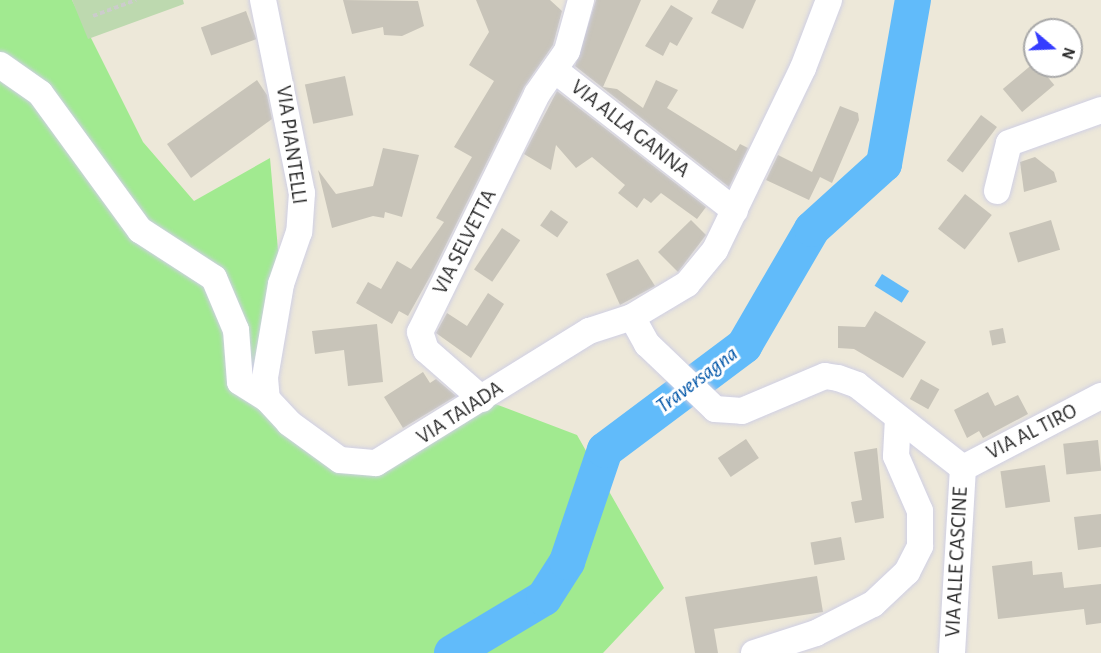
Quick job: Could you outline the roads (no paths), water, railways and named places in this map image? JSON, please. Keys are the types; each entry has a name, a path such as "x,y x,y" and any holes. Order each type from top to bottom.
{"street":[{"name":"VIA PIANTELLI","path":"263,0 302,194 299,232 281,284 268,353 267,399"},
{"name":"VIA TAIADA","path":"267,399 289,423 340,460 367,465 394,455 589,331 632,317 697,275 735,211 829,0"},
{"name":"VIA ALLA GANNA","path":"575,2 579,23 556,71 735,211"},
{"path":"0,65 40,93 140,230 214,278 236,330 240,382 267,399"},
{"name":"VIA SELVETTA","path":"482,399 426,350 420,332 537,94 556,71"},
{"path":"997,191 1009,142 1101,110"},
{"name":"VIA ALLE CASCINE","path":"632,317 662,360 715,409 742,411 825,376 857,385 963,468 952,653"},
{"name":"VIA AL TIRO","path":"963,468 1101,396"},
{"path":"754,653 816,633 873,604 907,572 920,546 920,511 896,456 898,418"}],"water":[{"path":"882,274 909,291 902,303 875,286"}],"waterway":[{"name":"Traversagna","path":"452,653 544,598 567,562 605,450 744,346 812,229 884,164 913,0"}]}
